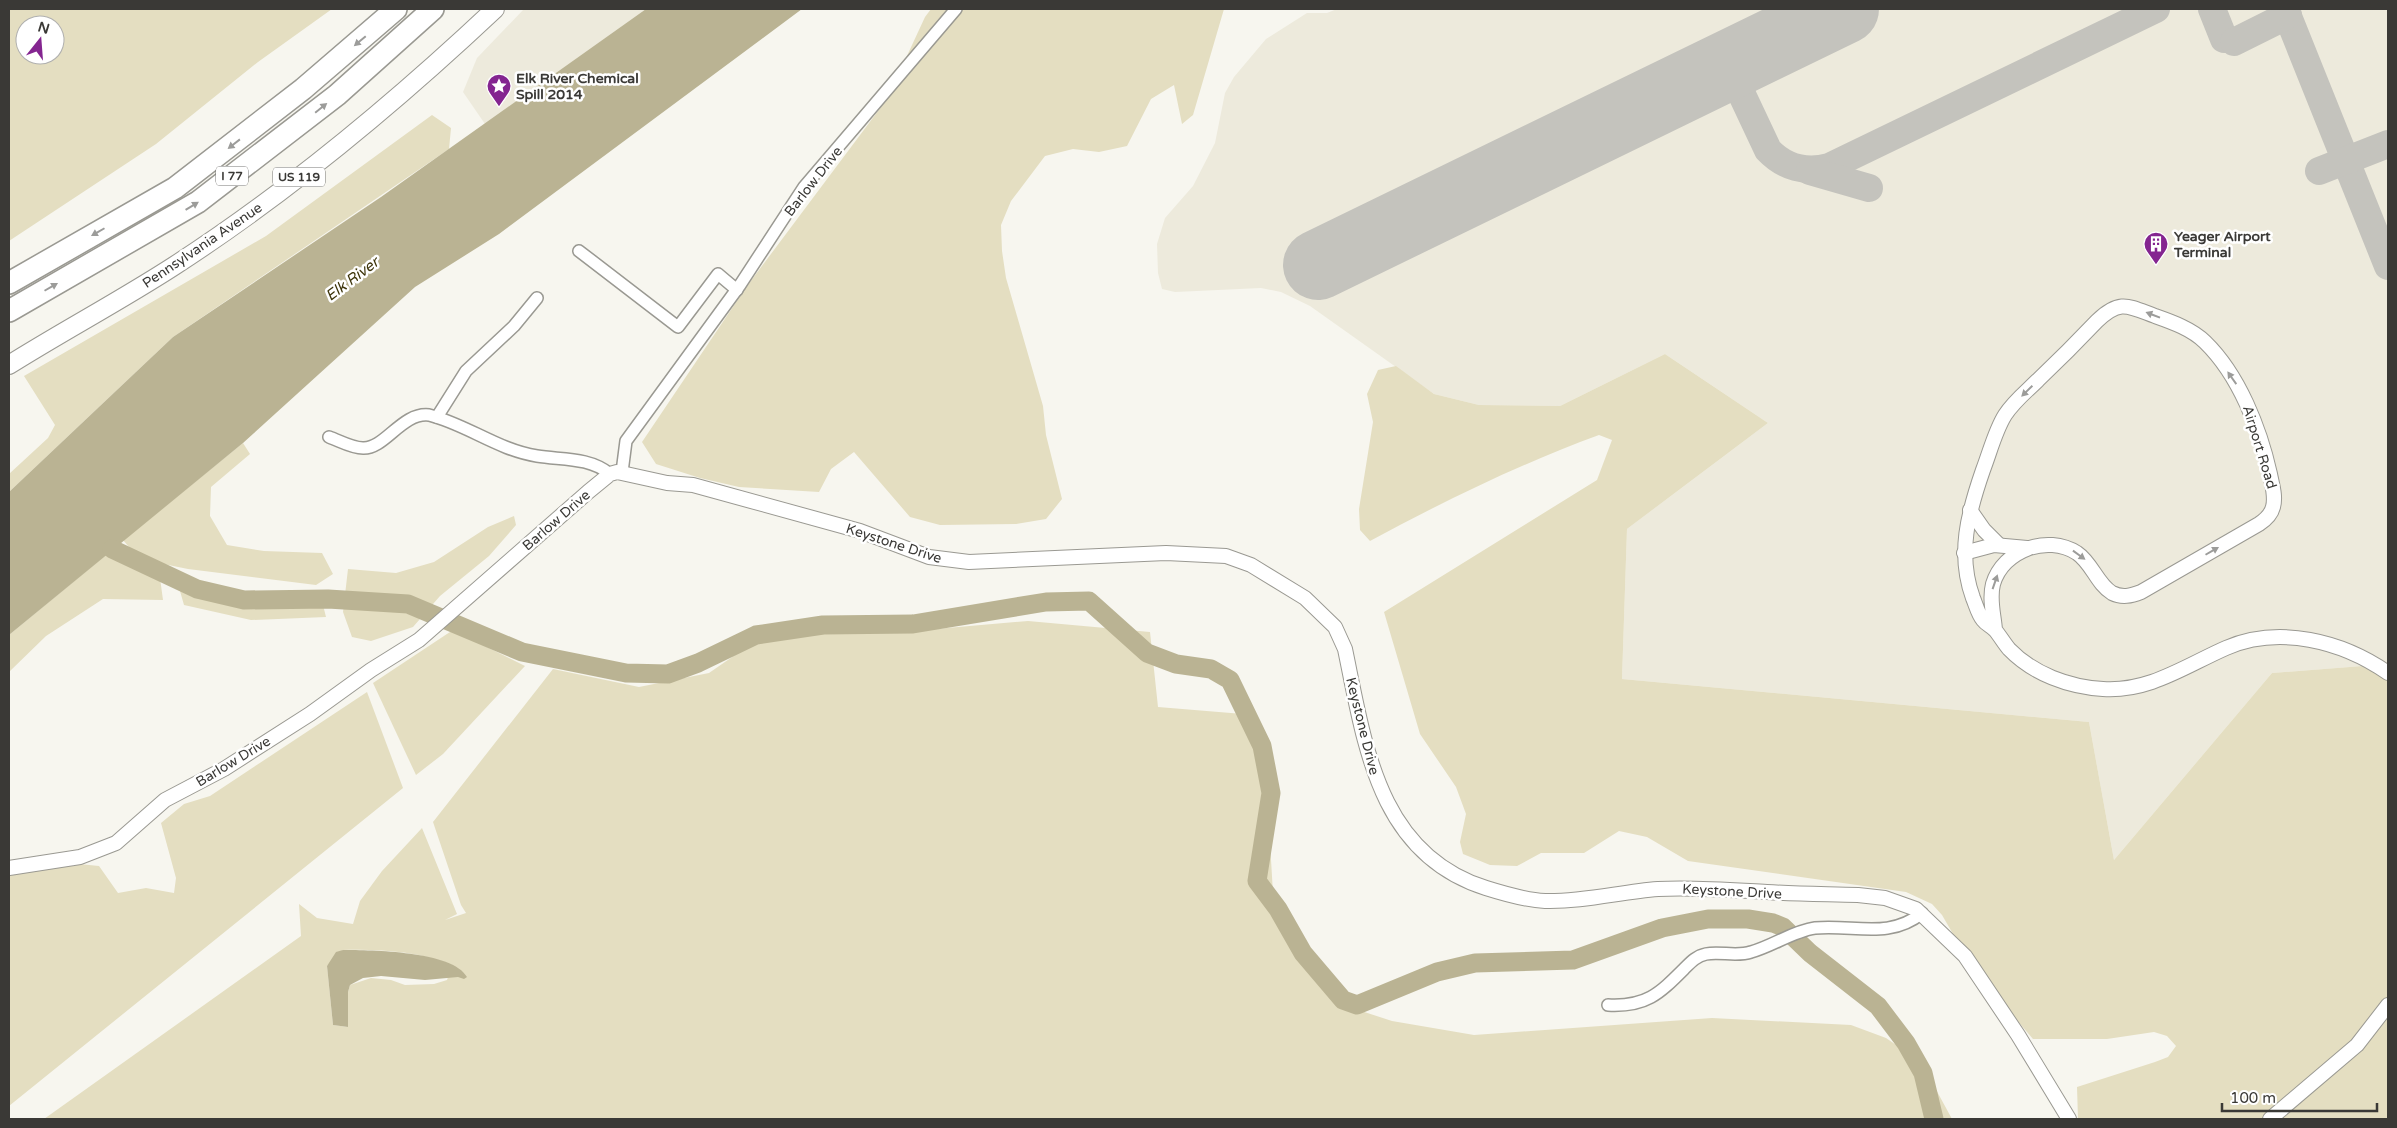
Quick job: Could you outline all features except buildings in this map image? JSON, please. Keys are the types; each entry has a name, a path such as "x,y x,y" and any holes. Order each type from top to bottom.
{"highway":[{"name":"I 77","path":"9,283 175,188 303,89 396,9"},
{"name":"I 77","path":"9,311 198,202 337,95 432,9"}],"main road":[{"name":"Pennsylvania Avenue","path":"9,365 174,266 285,189 363,128 495,9"}],"street":[{"name":"Barlow Drive","path":"9,868 80,857 116,843 165,800 224,769 310,714 428,633 464,600 616,473 626,441 737,290 804,187 956,9"},
{"path":"579,251 678,327 718,274 737,290"},
{"path":"329,437 365,448 371,447 415,416 420,414 437,417 466,370 514,326 537,298"},
{"name":"Airport Road","path":"1964,553 1984,546 1999,545 2027,548 2046,545 2071,550 2088,563 2109,591 2126,596 2141,592 2259,524 2268,516 2274,506 2274,492 2251,411 2238,387 2203,340 2180,326 2136,308 2118,306 2108,310 2009,410 1994,437 1970,510 1964,553 1967,580 1983,620 2010,650 2034,668 2062,681 2090,688 2117,689 2143,685 2176,672 2228,647 2263,638 2294,638 2326,643 2354,653 2388,673"},
{"name":"Keystone Drive","path":"437,417 508,448 536,456 594,463 616,473 656,481 693,485 724,492 860,530 941,560 969,562 1186,553 1226,556 1251,565 1305,598 1335,627 1345,649 1367,752 1386,801 1421,851 1443,869 1467,882 1524,899 1545,901 1573,900 1648,890 1694,888 1869,896 1903,904 1922,913 1965,956 2018,1035 2069,1119"},
{"path":"1970,510 1984,530 1999,545"},
{"path":"1994,630 1991,599 1994,582 2009,559 2027,548"},
{"path":"1608,1005 1635,1004 1650,999 1662,992 1699,956 1706,954 1729,956 1750,953 1782,941 1801,931 1822,928 1884,929 1904,925 1922,913"},
{"path":"2270,1119 2357,1045 2388,1005"}],"shaded area":[{"path":"9,9 332,9 258,62 156,144 9,241"},
{"path":"524,9 646,9 485,124 463,92 477,58"},
{"path":"931,9 1224,9 1193,115 1182,124 1174,85 1151,99 1127,146 1099,152 1073,149 1045,156 1011,201 1001,225 1006,278 1043,406 1046,435 1062,499 1046,519 1016,524 940,525 910,517 854,452 831,469 819,492 739,487 700,478 656,464 642,442 747,286 887,99 925,17"},
{"path":"1337,9 2388,9 2388,664 2272,673 2114,860 2089,722 1622,679 1627,529 1768,423 1665,354 1560,406 1479,405 1434,394 1310,306 1281,292 1261,288 1175,292 1162,289 1158,273 1157,244 1165,218 1193,186 1215,143 1225,93 1234,77 1266,39 1307,13 1327,13"},
{"path":"432,115 451,128 449,149 173,337 9,492 9,474 48,438 55,425 24,376 266,236"},
{"path":"1665,354 1768,423 1627,529 1622,679 2089,722 2114,860 2272,673 2388,664 2388,1119 2078,1119 2077,1087 2168,1057 2176,1046 2167,1036 2154,1032 2107,1039 2033,1039 1974,970 1942,915 1932,904 1906,892 1688,861 1647,837 1619,831 1584,853 1541,853 1517,866 1490,865 1463,854 1460,842 1466,814 1456,787 1420,734 1384,612 1597,480 1612,440 1599,435 1540,458 1454,498 1370,541 1360,530 1359,509 1373,422 1367,394 1378,370 1396,366 1434,394 1479,405 1560,406"},
{"path":"243,443 250,454 211,487 210,516 227,545 264,551 322,553 333,574 316,585 188,569 139,559 123,540"},
{"path":"514,516 516,525 489,556 440,596 413,627 371,641 352,637 343,612 348,569 396,573 434,562 488,527"},
{"path":"108,553 160,578 163,600 103,599 46,636 9,672 9,635"},
{"path":"178,584 229,603 270,606 322,601 326,617 251,620 184,605"},
{"path":"1028,621 1150,632 1158,707 1243,714 1272,773 1269,826 1274,910 1301,953 1349,1007 1392,1021 1474,1035 1712,1018 1851,1025 1886,1038 1921,1062 1952,1119 44,1119 301,936 299,904 317,918 353,924 360,901 382,871 422,828 457,914 445,920 466,913 461,905 433,822 553,669 639,687 709,673 751,644 806,631 924,630","holes":["343,950 412,954 452,965 447,980 434,984 405,985 391,980 371,978 350,985 348,992 348,1027 333,1025 327,966"]},
{"path":"453,630 525,666 443,754 416,775 373,683"},
{"path":"367,692 403,788 9,1106 9,871 79,864 99,866 118,893 146,888 174,893 176,878 161,823 184,804 210,796"}],"water":[{"name":"Elk River","path":"646,9 802,9 499,234 415,287 243,443 9,635 9,492 173,337 381,197"},
{"path":"343,950 391,952 429,957 459,968 467,977 464,979 458,977 425,980 381,976 363,978 350,985 348,992 348,1027 333,1025 327,966 336,952"}],"waterway":[{"path":"112,549 197,589 244,600 328,599 408,604 522,652 626,673 668,674 698,663 756,635 823,625 913,624 1046,602 1089,601 1147,653 1176,664 1211,669 1230,680 1262,746 1271,793 1257,881 1278,909 1303,953 1343,1000 1357,1005 1437,972 1475,963 1573,960 1662,928 1708,919 1748,919 1773,923 1783,927 1810,953 1878,1006 1906,1043 1923,1073 1934,1119"}],"taxiway":[{"path":"1728,65 1768,150 1781,161 1796,167 1820,169 1829,167 2156,9"},
{"path":"2212,9 2224,39"},
{"path":"2285,9 2388,266"},
{"path":"2234,42 2288,15"},
{"path":"2319,171 2388,144"},
{"path":"1810,171 1869,188"}],"runway":[{"path":"1318,265 1844,9"}],"place":[{"name":"Elk River Chemical Spill 2014","path":"499,107"},
{"name":"Yeager Airport Terminal","path":"2156,265"}]}
